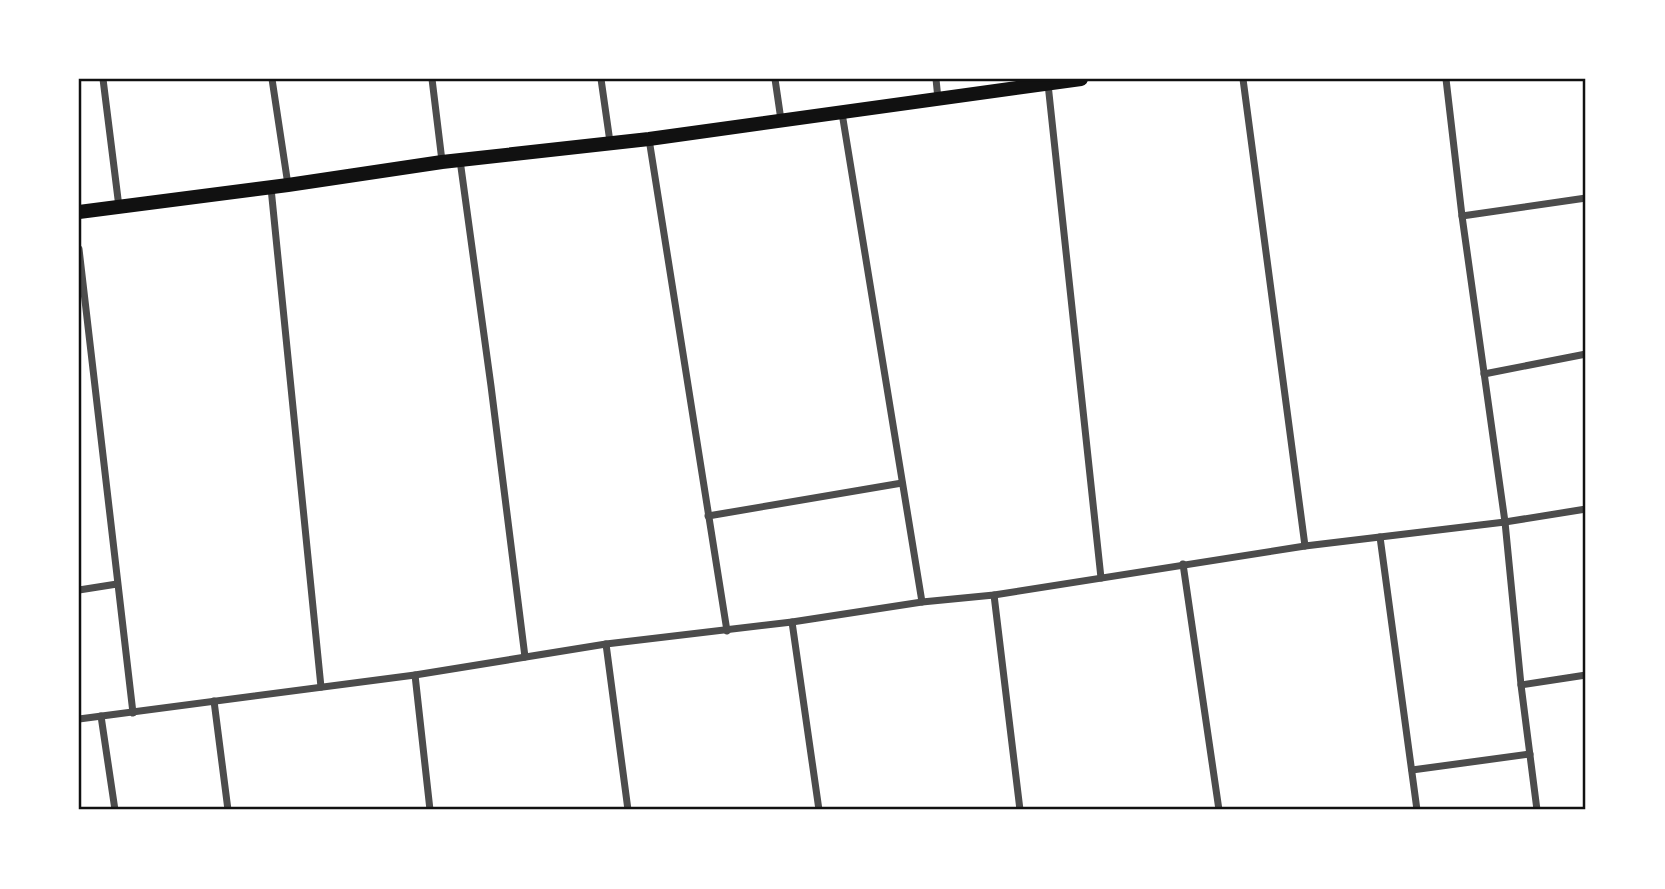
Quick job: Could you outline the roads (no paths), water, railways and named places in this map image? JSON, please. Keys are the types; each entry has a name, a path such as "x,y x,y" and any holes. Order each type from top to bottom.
{"main road":[{"path":"79,212 442,162 649,139 1081,79"}],"street":[{"path":"103,79 120,208"},
{"path":"272,79 288,185"},
{"path":"432,79 442,162"},
{"path":"601,79 610,142"},
{"path":"775,79 781,120"},
{"path":"936,79 938,99"},
{"path":"1243,79 1306,546"},
{"path":"1446,79 1483,374 1505,522 1537,810"},
{"path":"1048,83 1101,578"},
{"path":"842,112 922,602"},
{"path":"649,139 727,631"},
{"path":"460,160 525,657"},
{"path":"271,187 321,687"},
{"path":"1462,216 1586,198"},
{"path":"79,249 133,713"},
{"path":"1483,374 1586,354"},
{"path":"708,516 902,483"},
{"path":"79,719 415,675 606,644 727,631 922,602 994,595 1306,546 1505,522 1586,509"},
{"path":"1380,537 1417,810"},
{"path":"1183,564 1219,810"},
{"path":"79,590 117,584"},
{"path":"994,595 1020,810"},
{"path":"792,622 819,810"},
{"path":"606,644 628,810"},
{"path":"415,675 430,810"},
{"path":"1521,685 1586,675"},
{"path":"214,701 228,810"},
{"path":"101,716 115,810"},
{"path":"1412,770 1530,754"}]}
